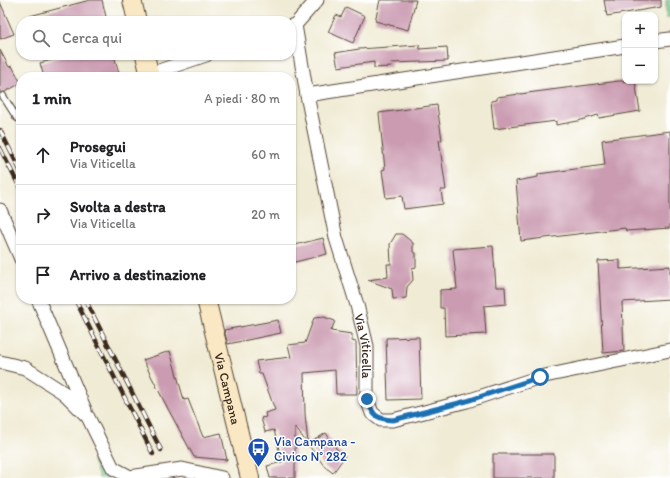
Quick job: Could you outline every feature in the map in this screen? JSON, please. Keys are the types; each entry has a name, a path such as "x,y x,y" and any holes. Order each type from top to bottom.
{"main road":[{"path":"132,0 136,16"},
{"path":"146,60 149,72"},
{"name":"Via Campana","path":"207,304 250,478"}],"street":[{"path":"296,23 317,0"},
{"path":"658,41 670,39"},
{"name":"Via Viticella","path":"296,41 336,238 357,305 367,346 367,399 372,413 381,420 393,420 467,401 540,377 670,350"},
{"path":"307,95 622,46"},
{"path":"158,72 192,60"},
{"path":"0,210 16,247"},
{"path":"40,304 88,417 113,468 130,477 182,469 222,478"},
{"path":"0,362 25,368 64,392 88,417"}],"lane":[{"path":"4,96 16,116"}],"green space":[{"path":"666,0 670,0 670,17 666,17"},
{"path":"93,460 104,475 109,478 99,478"}],"building":[{"path":"90,0 102,0 106,16 30,16"},
{"path":"380,0 416,0 408,30 375,21"},
{"path":"604,0 661,0 661,7 622,12 622,14 607,16"},
{"path":"0,2 14,34 0,39"},
{"path":"346,7 365,16 353,43 328,32 336,15 341,17"},
{"path":"419,45 420,49 447,47 448,61 391,63 392,67 374,68 374,62 338,67 335,53 359,49"},
{"path":"0,50 9,67 12,66 16,74 16,86 0,93"},
{"path":"51,60 115,60 119,72 43,72 40,63"},
{"path":"622,81 622,84 636,84 640,111 599,118 598,115 578,121 556,125 556,121 494,129 491,101 497,100 497,97"},
{"path":"437,105 442,140 439,140 446,190 441,190 443,204 404,209 402,196 386,198 382,170 385,169 379,113"},
{"path":"670,131 670,228 626,231 625,228 521,241 516,181 538,177 538,174 605,165 602,140"},
{"path":"396,234 402,234 413,243 413,252 416,253 416,267 412,268 413,280 407,287 406,298 393,299 392,289 368,280 388,277 387,264 391,264 390,244"},
{"path":"323,238 327,254 296,262 296,245"},
{"path":"493,246 496,287 505,287 506,304 484,306 486,334 445,336 444,308 440,308 440,290 457,289 453,249"},
{"path":"620,260 620,269 670,266 670,299 622,302 624,351 603,353 598,261"},
{"path":"324,317 335,321 331,331 352,334 352,341 356,342 357,394 336,394 335,370 304,373 305,414 308,444 326,433 338,451 345,456 333,473 325,467 295,427 295,478 270,478 267,466 282,462 274,430 265,432 261,418 266,417 265,413 275,410 262,374 259,374 256,361 291,357 288,345 305,343 314,318"},
{"path":"278,320 281,333 228,344 224,330"},
{"path":"419,337 421,399 388,400 386,338"},
{"path":"170,351 184,400 188,399 203,437 221,433 227,460 194,457 167,407 143,360"},
{"path":"493,454 554,454 554,478 493,478"}],"railway":[{"path":"0,130 16,162"},
{"path":"0,148 16,180"},
{"path":"78,304 153,454"},
{"path":"88,304 161,450"}],"place":[{"name":"Via Campana - Civico N° 282","path":"259,468"}],"route":[{"path":"367,399 372,413 381,420 393,420 467,401 540,377"}]}
